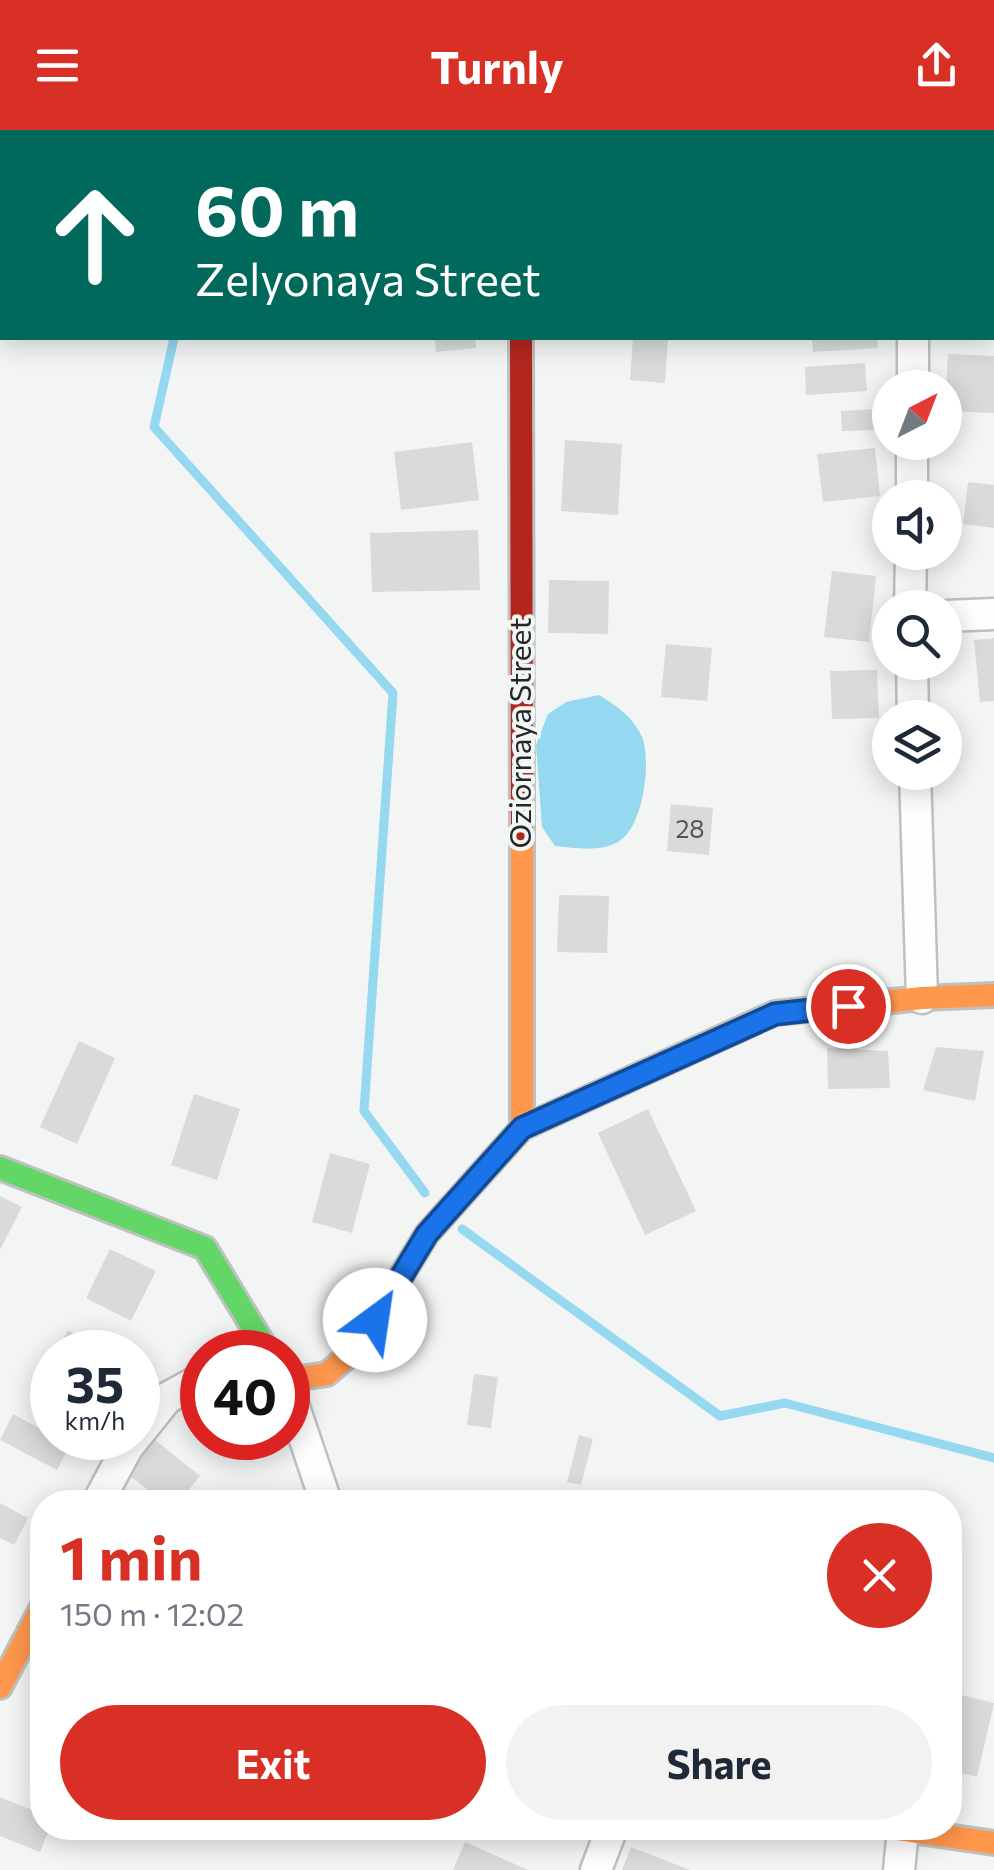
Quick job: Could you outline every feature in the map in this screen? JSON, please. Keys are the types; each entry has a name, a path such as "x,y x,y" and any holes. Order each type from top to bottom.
{"street":[{"name":"Oziornaya Street","path":"521,340 522,1128"},
{"path":"913,340 913,370"},
{"path":"962,615 994,614"},
{"path":"916,790 922,998"},
{"path":"310,1377 327,1374 357,1348 427,1234 522,1128 775,1014 922,998 994,995"},
{"path":"0,1168 205,1248 255,1330"},
{"path":"160,1406 180,1391"},
{"path":"310,1454 322,1490"},
{"path":"104,1490 120,1460"},
{"path":"0,1687 30,1629"},
{"path":"962,1838 994,1843"},
{"path":"596,1870 607,1840"},
{"path":"898,1840 899,1870"}],"water":[{"path":"599,695 624,713 642,737 646,762 639,811 625,836 609,846 555,846 542,827 536,745 548,714 566,702"}],"building":[{"path":"435,340 475,340 476,348 436,352"},
{"path":"633,340 668,340 665,383 630,380"},
{"path":"812,340 877,340 878,348 813,352"},
{"path":"948,354 994,356 994,413 962,412 962,370 947,370"},
{"path":"865,363 867,391 806,395 805,367"},
{"path":"872,409 872,430 842,431 841,411"},
{"path":"565,440 622,444 618,515 561,511"},
{"path":"472,442 479,500 401,510 394,452"},
{"path":"872,448 878,480 872,480 872,497 823,502 817,454"},
{"path":"968,482 994,485 994,528 963,524"},
{"path":"478,530 480,590 372,592 370,533"},
{"path":"832,571 876,576 869,642 824,637"},
{"path":"549,580 609,581 608,634 548,633"},
{"path":"994,638 994,701 980,702 974,640"},
{"path":"666,644 712,648 707,701 661,697"},
{"path":"872,670 872,680 877,680 878,700 872,700 872,718 832,719 830,671"},
{"path":"671,804 713,808 709,855 667,851"},
{"path":"559,895 609,896 607,953 557,952"},
{"path":"79,1041 115,1058 77,1144 40,1127"},
{"path":"936,1047 984,1051 975,1101 923,1090"},
{"path":"827,1048 888,1051 890,1088 828,1089"},
{"path":"194,1094 240,1109 217,1180 171,1165"},
{"path":"648,1109 696,1211 645,1235 598,1133"},
{"path":"330,1153 370,1164 352,1233 312,1222"},
{"path":"0,1196 22,1207 0,1250"},
{"path":"110,1249 156,1271 131,1321 86,1298"},
{"path":"474,1374 498,1377 491,1428 467,1425"},
{"path":"13,1414 30,1423 30,1456 0,1440"},
{"path":"579,1435 593,1439 581,1485 567,1482"},
{"path":"160,1444 200,1476 189,1490 148,1490 126,1473 137,1460 160,1460"},
{"path":"38,1460 62,1460 57,1470"},
{"path":"0,1503 28,1518 14,1545 0,1538"},
{"path":"962,1695 994,1703 977,1777 962,1773"},
{"path":"0,1797 30,1809 30,1840 45,1840 40,1852 0,1836"},
{"path":"465,1842 528,1870 453,1870"},
{"path":"631,1847 690,1870 622,1870"}],"waterway":[{"path":"174,340 154,427 393,693 364,1111 425,1193"},
{"path":"462,1229 720,1416 785,1403 994,1458"}],"traffic: fast":[{"path":"0,1168 205,1248 255,1330"}],"traffic: slow":[{"path":"522,832 522,1128"},
{"path":"310,1377 327,1374 357,1348 427,1234 522,1128 775,1013 994,995"},
{"path":"0,1687 30,1630"},
{"path":"962,1838 994,1843"}],"traffic: jam":[{"path":"521,340 522,832"}],"route":[{"path":"375,1320 427,1234 522,1128 775,1014 848,1006"}]}
